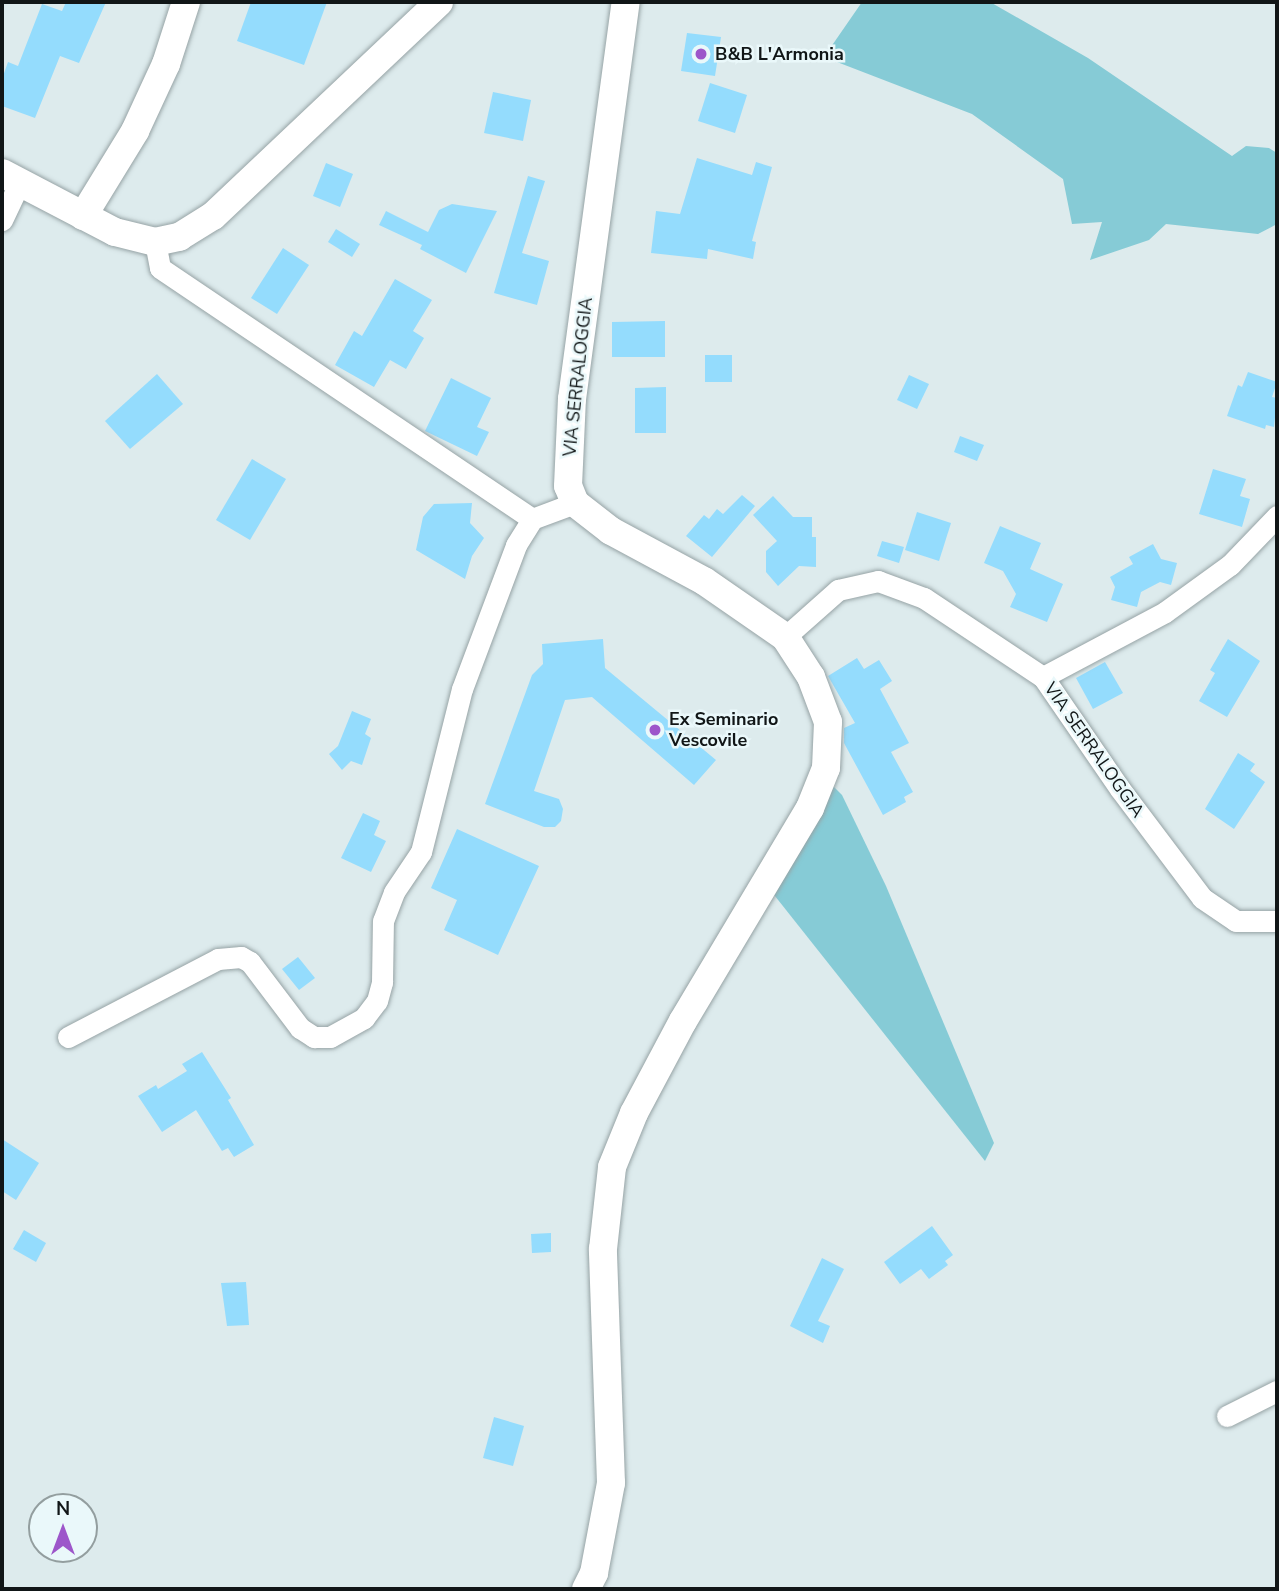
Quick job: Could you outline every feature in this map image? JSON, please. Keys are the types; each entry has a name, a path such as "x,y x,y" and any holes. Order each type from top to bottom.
{"main road":[{"path":"83,216 135,131 166,64 186,2"},
{"path":"11,178 115,232 155,242 179,237 213,216 439,2"},
{"name":"VIA SERRALOGGIA","path":"575,503 568,485 572,399 626,2"},
{"path":"575,503 611,531 704,581 785,637 811,677 828,722 826,768 810,808 683,1021 634,1113 612,1167 603,1248 611,1483 594,1573 586,1589"}],"street":[{"path":"2,220 11,178"},
{"path":"155,242 160,268 532,519"},
{"path":"68,1037 218,959 241,957 250,962 300,1028 314,1037 330,1037 364,1017 377,1001 382,982 383,920 394,892 421,852 462,689 516,545 532,519 575,503"},
{"path":"1043,677 1165,612 1230,565 1277,516"},
{"name":"VIA SERRALOGGIA","path":"785,637 838,590 878,581 924,598 1043,677 1120,789 1202,898 1220,914 1236,921 1277,920"},
{"path":"1227,1416 1277,1391"}],"shaded area":[{"path":"862,2 990,2 1088,58 1232,156 1246,146 1269,148 1277,153 1277,224 1258,234 1166,224 1149,240 1090,260 1102,222 1072,224 1063,179 972,114 824,57"},
{"path":"828,781 842,795 886,886 994,1143 985,1161 771,891"}],"building":[{"path":"66,2 106,2 79,63 60,56 35,118 2,106 2,79 8,62 18,66 42,4 62,11"},
{"path":"251,2 327,2 304,65 237,41"},
{"name":"B&B L'Armonia","path":"687,33 721,37 715,76 681,71"},
{"path":"710,83 747,95 735,133 698,121"},
{"path":"493,92 531,100 523,141 484,133"},
{"path":"697,158 752,175 756,162 772,167 752,241 756,242 753,259 708,249 707,259 651,253 656,211 680,214"},
{"path":"326,163 353,174 340,207 313,196"},
{"path":"528,176 545,181 522,253 549,261 537,305 494,293"},
{"path":"452,204 497,211 466,273 420,249 422,245 379,225 386,211 428,232 439,210"},
{"path":"336,229 360,244 352,257 328,242"},
{"path":"283,248 309,265 277,314 251,298"},
{"path":"395,279 432,300 413,331 424,338 406,369 390,360 374,387 335,365 354,331 362,336"},
{"path":"665,321 665,357 612,357 612,322"},
{"path":"705,355 732,355 732,382 705,382"},
{"path":"1248,372 1277,382 1272,397 1277,398 1274,427 1266,425 1265,429 1227,416 1238,385 1242,387"},
{"path":"157,374 183,404 130,449 105,421"},
{"path":"909,375 929,384 917,409 897,400"},
{"path":"451,378 491,398 477,427 489,432 477,456 425,431"},
{"path":"666,387 666,433 635,433 635,388"},
{"path":"960,436 984,445 977,461 954,452"},
{"path":"252,459 286,479 250,540 216,520"},
{"path":"1213,469 1246,479 1240,496 1250,499 1242,527 1199,514"},
{"path":"742,495 755,506 712,557 686,536 704,515 709,519 717,509 723,514"},
{"path":"773,496 793,517 812,517 812,537 816,537 816,567 799,566 778,586 766,572 766,551 777,541 753,515"},
{"path":"472,503 470,523 484,538 472,556 465,579 416,550 423,517 434,504"},
{"path":"917,512 951,523 939,561 905,550"},
{"path":"1000,526 1041,543 1030,569 1063,584 1047,622 1010,607 1016,594 1003,571 984,563"},
{"path":"882,541 904,547 899,563 877,556"},
{"path":"1153,544 1161,559 1177,563 1171,585 1160,582 1141,592 1137,607 1111,600 1115,587 1110,577 1133,564 1129,557"},
{"name":"Ex Seminario Vescovile","path":"603,639 605,668 716,760 694,785 592,697 565,700 534,791 559,799 563,809 561,821 555,827 544,827 485,804 532,675 543,664 542,644"},
{"path":"1228,639 1260,661 1227,717 1199,701 1215,673 1210,670"},
{"path":"857,658 864,669 879,660 892,681 880,689 909,743 891,752 913,792 904,797 906,802 883,815 844,743 844,728 855,723 828,676"},
{"path":"1105,662 1123,693 1093,709 1076,678"},
{"path":"352,711 371,719 365,734 371,738 362,765 351,761 342,770 329,754 338,746"},
{"path":"1238,753 1255,764 1250,771 1265,782 1234,829 1205,809"},
{"path":"363,813 380,821 374,835 386,841 371,872 341,858"},
{"path":"457,829 539,866 498,955 444,930 457,900 431,888"},
{"path":"298,957 315,978 299,990 282,969"},
{"path":"202,1052 231,1098 228,1100 254,1145 234,1157 228,1148 222,1151 196,1110 162,1132 138,1096 156,1085 158,1089 187,1071 182,1064"},
{"path":"2,1139 39,1163 16,1200 2,1191"},
{"path":"932,1226 953,1255 945,1261 948,1265 929,1279 921,1269 900,1284 884,1262"},
{"path":"24,1230 46,1243 36,1262 13,1249"},
{"path":"551,1233 551,1252 532,1253 531,1234"},
{"path":"822,1258 844,1269 818,1321 830,1326 823,1343 790,1326"},
{"path":"246,1282 249,1325 227,1326 221,1283"},
{"path":"494,1417 524,1426 513,1466 483,1458"}],"place":[{"name":"B&B L'Armonia","path":"701,54"},
{"name":"Ex Seminario Vescovile","path":"655,730"}]}
